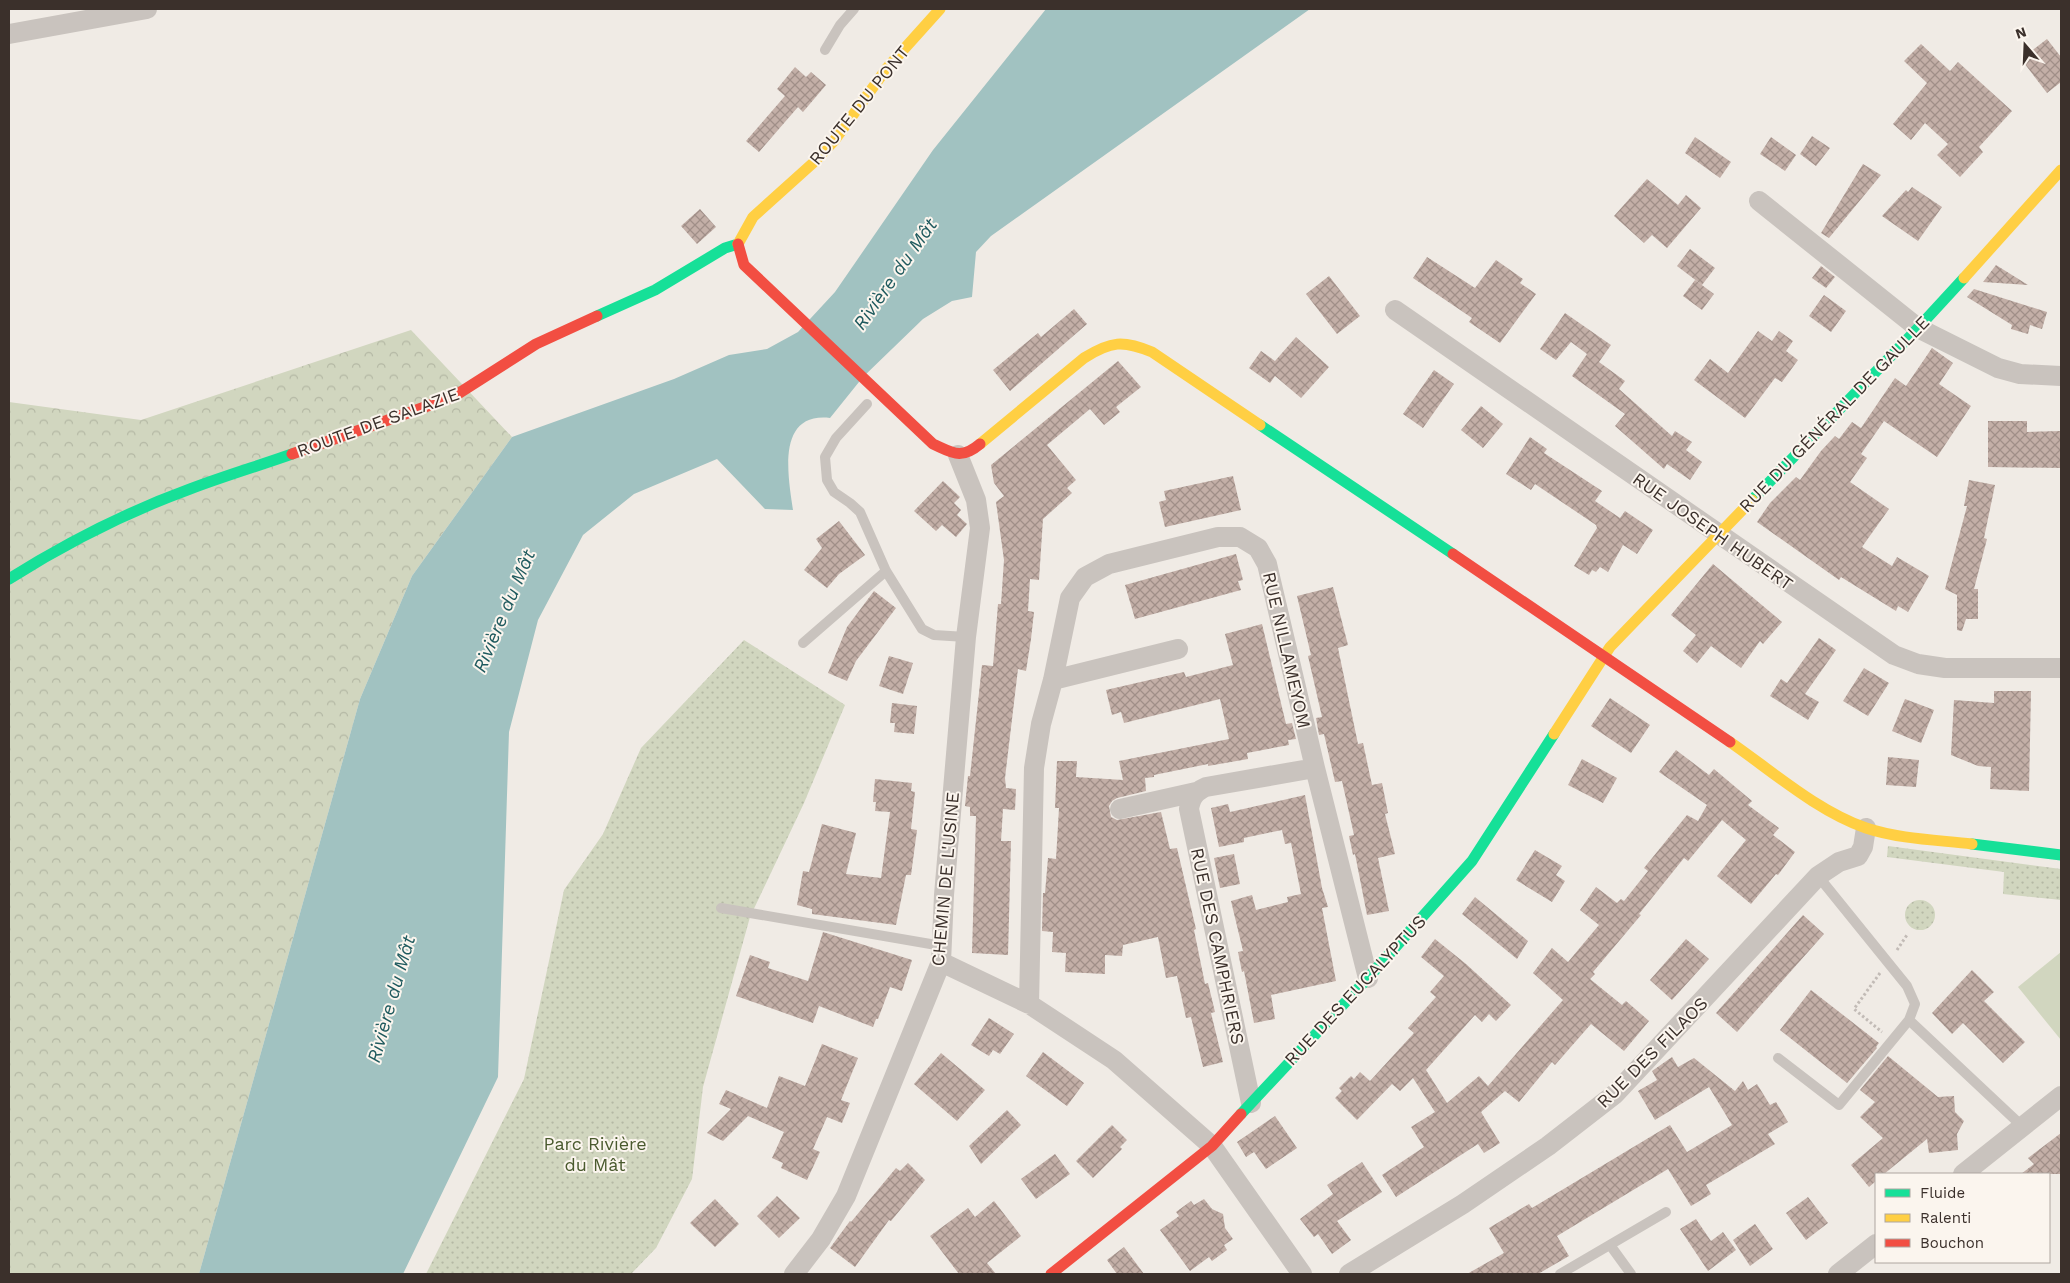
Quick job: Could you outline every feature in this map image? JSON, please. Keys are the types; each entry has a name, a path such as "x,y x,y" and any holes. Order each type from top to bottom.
{"main road":[{"name":"ROUTE DU PONT","path":"738,244 753,218 813,164 834,141 887,68 935,10"},
{"name":"RUE DU GÉNÉRAL DE GAULLE","path":"1603,656 1718,534 1918,328 2061,170"},
{"path":"738,244 744,265 933,444 958,455 971,452 1084,358 1102,346 1119,342 1134,344 1160,358 1603,656 1824,808 1866,828 1898,835 2061,855"},
{"name":"ROUTE DE SALAZIE","path":"9,579 55,550 118,519 189,489 452,397 536,344 626,305 725,248 738,244"},
{"name":"RUE DES EUCALYPTUS","path":"1051,1274 1212,1146 1368,978 1472,861 1603,656"}],"street":[{"path":"9,34 147,9"},
{"path":"1759,201 1918,328 1998,368 2020,374 2061,376"},
{"name":"RUE JOSEPH HUBERT","path":"1395,310 1894,655 1918,664 1945,668 2061,668"},
{"name":"CHEMIN DE L'USINE","path":"794,1274 821,1239 846,1196 941,954 966,637 980,528 976,500 958,455"},
{"name":"RUE NILLAMEYOM","path":"1029,1004 1034,768 1041,724 1053,680 1070,598 1085,577 1109,564 1218,537 1240,537 1258,548 1267,564 1368,978"},
{"path":"1053,680 1178,649"},
{"path":"1120,809 1196,792 1206,787 1316,768"},
{"name":"RUE DES CAMPHRIERS","path":"1196,792 1190,800 1189,809 1251,1102"},
{"name":"RUE DES FILAOS","path":"1348,1274 1478,1194 1548,1146 1615,1094 1818,876 1839,862 1858,856 1863,847 1866,828"},
{"path":"941,954 1029,1004 1114,1060 1212,1146 1302,1274"},
{"path":"1964,1173 2061,1096"},
{"path":"1838,1274 1875,1245"}],"lane":[{"path":"825,50 840,24 854,9"},
{"path":"867,404 836,438 825,457 827,480 834,492 860,512 886,571 922,629 934,635 966,637"},
{"path":"803,643 886,571"},
{"path":"1778,1058 1839,1105 1909,1020 1915,1004 1907,986 1818,876"},
{"path":"721,908 941,954"},
{"path":"1909,1020 2023,1127"},
{"path":"1560,1274 1666,1212"},
{"path":"1610,1245 1631,1274"}],"path":[{"path":"1899,947 1907,935"},
{"path":"1888,963 1854,1009 1892,1040"}],"green space":[{"path":"411,330 512,437 412,576 360,699 199,1274 9,1274 9,402 141,420"},
{"name":"Parc Rivière du Mât","path":"744,640 845,705 804,803 750,917 703,1087 692,1179 656,1248 631,1274 426,1274 524,1079 564,890 603,834 641,748"},
{"path":"1888,846 2061,869 2061,900 2003,894 2004,872 1887,857"},
{"path":"1920,900 1931,904 1935,915 1931,926 1920,930 1909,926 1905,915 1909,904"},
{"path":"2061,952 2061,1040 2018,987"}],"water":[{"name":"Rivière du Mât","path":"1046,9 1310,9 991,236 976,252 972,297 952,301 923,319 863,377 830,418 813,419 801,425 793,436 789,449 788,464 793,510 765,509 717,459 634,494 583,535 538,620 509,732 498,1077 403,1274 199,1274 360,699 412,576 512,437 674,379 729,355 767,349 798,332 835,292 933,150"}],"building":[{"path":"2047,39 2061,57 2061,82 2047,93 2021,59"},
{"path":"1921,44 1950,71 1958,62 2012,111 1979,147 1983,152 1960,177 1937,155 1948,144 1925,123 1911,140 1893,124 1927,83 1904,61"},
{"path":"795,67 806,77 811,72 826,85 803,112 798,107 759,152 746,141 785,96 777,89"},
{"path":"1812,136 1830,148 1816,166 1800,154"},
{"path":"1695,137 1731,162 1720,178 1685,153"},
{"path":"1771,137 1796,155 1785,171 1760,154"},
{"path":"1863,164 1881,175 1829,238 1821,233"},
{"path":"1647,179 1678,205 1686,195 1701,208 1667,248 1652,235 1644,243 1614,216"},
{"path":"1912,187 1942,207 1918,241 1882,216 1906,190 1908,192"},
{"path":"700,209 716,227 697,244 681,226"},
{"path":"1690,249 1715,268 1702,285 1677,266"},
{"path":"1427,257 1475,288 1496,260 1523,279 1520,283 1536,294 1500,343 1469,322 1472,318 1413,278"},
{"path":"1996,265 2028,285 1983,282"},
{"path":"1821,266 1835,277 1826,288 1812,278"},
{"path":"1329,276 1360,316 1337,334 1306,294"},
{"path":"1695,280 1714,294 1702,310 1683,296"},
{"path":"1974,289 2047,312 2042,329 2030,325 2028,334 2011,329 2012,325 1967,297"},
{"path":"1824,295 1846,311 1831,332 1809,316"},
{"path":"1074,309 1087,324 1010,391 993,370 1038,333 1041,337"},
{"path":"1565,313 1611,345 1599,362 1625,381 1619,389 1672,436 1675,431 1692,442 1686,450 1702,462 1690,480 1667,464 1664,469 1615,426 1625,414 1572,376 1587,354 1571,342 1556,360 1540,349"},
{"path":"1758,331 1772,341 1779,331 1793,341 1786,351 1798,360 1782,382 1775,378 1745,418 1694,380 1710,359 1728,373"},
{"path":"1296,337 1329,367 1301,398 1275,376 1270,383 1249,368 1261,351 1275,361"},
{"path":"1932,348 1953,363 1939,384 1971,406 1937,457 1884,421 1861,454 1867,458 1850,482 1889,509 1862,547 1892,566 1897,557 1929,576 1908,612 1898,606 1896,611 1841,577 1839,580 1757,522 1770,503 1796,477 1800,480 1821,451 1835,436 1839,439 1852,422 1861,428 1895,378 1906,386"},
{"path":"1118,361 1141,387 1116,407 1120,412 1104,425 1090,409 1047,445 1076,480 1067,488 1072,493 1043,519 1039,580 1030,579 1028,611 1034,612 1031,639 1026,671 1018,669 1005,778 1006,788 1016,789 1015,810 1003,809 1001,841 1011,841 1008,955 972,953 976,816 970,816 970,807 965,806 982,665 993,666 998,604 1001,604 1004,560 996,502 1004,496 994,483 991,465"},
{"path":"1434,370 1454,384 1423,428 1403,414"},
{"path":"1481,406 1503,424 1483,448 1461,430"},
{"path":"1988,421 2027,421 2027,432 2061,431 2061,468 1988,467"},
{"path":"1530,437 1547,449 1544,453 1602,491 1595,501 1620,518 1625,511 1653,530 1637,554 1623,545 1608,572 1600,567 1596,572 1592,570 1589,575 1574,566 1597,528 1596,525 1535,484 1531,490 1506,474"},
{"path":"1233,476 1241,510 1165,527 1159,502 1166,500 1164,491"},
{"path":"1969,480 1995,485 1984,538 1987,539 1974,589 1978,589 1978,619 1966,619 1962,631 1957,630 1957,595 1945,589 1967,506 1964,506"},
{"path":"943,481 960,497 954,503 961,510 957,515 967,524 956,537 942,525 936,531 914,511"},
{"path":"839,521 865,555 839,574 827,588 804,570 822,548 816,539"},
{"path":"1236,554 1243,580 1238,581 1241,590 1135,619 1125,585"},
{"path":"1713,564 1782,622 1763,644 1760,641 1741,668 1711,646 1697,663 1683,651 1696,635 1671,615"},
{"path":"1333,587 1348,645 1338,648 1358,744 1363,743 1372,785 1382,783 1388,813 1385,814 1395,854 1378,858 1389,911 1367,915 1355,854 1353,855 1349,836 1354,835 1342,781 1335,782 1324,734 1319,735 1316,718 1322,717 1308,656 1311,655 1297,596"},
{"path":"874,591 896,608 856,661 847,681 828,673 847,627"},
{"path":"1262,624 1286,724 1292,723 1296,739 1288,740 1289,745 1247,753 1248,759 1208,766 1208,764 1145,778 1146,791 1117,798 1109,806 1111,817 1117,820 1161,812 1170,849 1177,848 1196,929 1194,930 1205,984 1208,983 1215,1012 1211,1013 1223,1062 1203,1067 1191,1017 1186,1018 1177,976 1166,978 1158,937 1123,945 1122,956 1105,955 1105,974 1065,972 1066,953 1052,952 1053,932 1042,931 1043,893 1045,893 1048,858 1056,859 1059,808 1055,808 1057,761 1077,761 1076,777 1123,780 1119,761 1229,739 1220,699 1124,723 1121,712 1112,715 1106,690 1184,672 1186,677 1233,665 1225,634"},
{"path":"1819,638 1836,650 1805,694 1819,702 1808,720 1770,696 1781,679 1787,683"},
{"path":"889,656 913,663 903,694 879,686"},
{"path":"1864,668 1889,683 1868,716 1843,701"},
{"path":"1994,691 2031,691 2029,791 1990,789 1991,767 1978,766 1951,755 1954,700 1994,703"},
{"path":"1610,698 1650,725 1631,753 1591,726"},
{"path":"1905,699 1934,710 1921,743 1892,731"},
{"path":"892,703 917,706 914,734 894,732 895,723 890,723"},
{"path":"1676,750 1709,775 1714,769 1752,801 1748,805 1779,828 1773,835 1795,852 1778,875 1776,874 1751,904 1717,876 1746,840 1722,820 1688,861 1684,858 1639,914 1641,915 1593,972 1595,974 1590,979 1622,1005 1626,1001 1649,1021 1624,1051 1591,1024 1555,1065 1552,1062 1519,1102 1505,1091 1481,1112 1500,1143 1484,1153 1478,1144 1396,1197 1382,1175 1424,1147 1411,1127 1435,1112 1413,1078 1400,1091 1392,1084 1357,1120 1335,1098 1342,1091 1339,1088 1351,1076 1354,1079 1360,1072 1370,1081 1414,1033 1408,1028 1436,997 1430,992 1444,976 1421,957 1435,939 1511,1005 1496,1021 1489,1014 1482,1022 1475,1015 1426,1070 1447,1103 1479,1076 1488,1086 1563,1000 1533,973 1552,948 1568,962 1599,925 1580,910 1596,887 1617,903 1621,899 1624,901 1648,871 1644,868 1687,815 1698,821 1707,805 1659,772"},
{"path":"1888,757 1919,760 1916,787 1886,785"},
{"path":"1582,759 1617,778 1603,803 1568,785"},
{"path":"875,779 912,783 911,791 915,792 911,829 917,830 911,875 906,875 896,925 812,914 812,909 797,905 803,871 809,872 822,824 856,833 846,874 881,878 890,812 875,811 876,802 873,802"},
{"path":"1305,795 1322,888 1328,907 1322,908 1336,981 1271,995 1275,1019 1254,1023 1244,971 1242,972 1238,952 1243,951 1231,901 1252,895 1256,910 1288,902 1287,897 1301,894 1291,843 1285,844 1282,830 1244,838 1244,842 1219,847 1211,808 1228,804 1230,812"},
{"path":"1535,850 1562,866 1556,875 1565,881 1552,902 1516,880"},
{"path":"1234,854 1240,884 1220,888 1214,858"},
{"path":"1475,897 1528,941 1517,959 1462,914"},
{"path":"1803,915 1824,934 1737,1032 1716,1013"},
{"path":"823,932 912,960 902,991 890,987 873,1027 819,1006 813,1023 736,996 750,955 770,962 768,968 808,981"},
{"path":"1686,939 1709,959 1672,1000 1650,980"},
{"path":"1972,970 1994,992 1984,1001 2025,1042 2003,1063 1963,1023 1952,1034 1932,1013"},
{"path":"1811,990 1879,1043 1877,1048 1847,1083 1780,1030"},
{"path":"989,1018 1014,1034 1000,1054 993,1050 989,1056 971,1045"},
{"path":"822,1044 858,1058 841,1100 850,1103 842,1123 827,1117 813,1149 820,1152 807,1180 781,1168 783,1163 772,1158 784,1132 748,1116 723,1141 707,1133 731,1109 719,1104 726,1090 767,1108 779,1076 805,1086"},
{"path":"1043,1052 1084,1083 1067,1106 1026,1076"},
{"path":"941,1053 985,1090 957,1121 914,1084"},
{"path":"1888,1056 1938,1097 1954,1096 1955,1112 1964,1121 1957,1134 1958,1150 1929,1153 1927,1139 1885,1173 1875,1173 1875,1182 1869,1187 1851,1165 1883,1138 1860,1117 1875,1102 1860,1090"},
{"path":"1672,1057 1678,1067 1694,1058 1735,1091 1743,1081 1748,1090 1757,1084 1770,1105 1776,1102 1788,1122 1768,1134 1775,1144 1706,1185 1711,1194 1691,1206 1668,1169 1557,1236 1569,1256 1538,1274 1467,1274 1504,1253 1489,1228 1529,1204 1532,1208 1670,1125 1687,1152 1732,1125 1709,1087 1655,1120 1638,1091 1657,1080 1652,1071"},
{"path":"1007,1110 1021,1125 981,1164 969,1146"},
{"path":"1275,1116 1297,1148 1266,1169 1254,1152 1246,1157 1237,1142"},
{"path":"1112,1125 1127,1140 1120,1147 1122,1149 1093,1178 1076,1161"},
{"path":"2061,1133 2061,1174 2022,1173 2034,1164 2028,1158"},
{"path":"1055,1154 1070,1174 1036,1199 1021,1179"},
{"path":"1362,1162 1382,1192 1337,1221 1351,1240 1332,1254 1318,1234 1314,1237 1300,1219 1333,1194 1327,1185"},
{"path":"908,1163 925,1180 891,1221 889,1220 855,1267 830,1248 850,1221 896,1168 900,1171"},
{"path":"777,1196 800,1218 779,1238 757,1216"},
{"path":"1808,1197 1828,1223 1806,1240 1786,1213"},
{"path":"715,1199 739,1224 715,1247 690,1223"},
{"path":"1204,1199 1212,1209 1223,1214 1225,1228 1233,1239 1224,1245 1227,1250 1212,1261 1209,1257 1190,1271 1160,1230 1179,1216 1176,1212 1191,1201 1194,1205"},
{"path":"994,1201 1021,1236 987,1263 996,1274 959,1274 930,1236 968,1208 975,1217"},
{"path":"1696,1219 1711,1241 1723,1232 1736,1250 1708,1271 1680,1229"},
{"path":"1755,1224 1773,1249 1750,1266 1733,1240"},
{"path":"1124,1247 1144,1274 1117,1274 1107,1260"}],"traffic: fast":[{"path":"597,316 655,290 725,248 738,244"},
{"path":"1752,500 1964,278"},
{"path":"1260,425 1453,554"},
{"path":"9,579 52,553 120,518 203,484 292,454"},
{"path":"1241,1114 1368,978 1472,861 1554,734"},
{"path":"1972,844 2061,855"}],"traffic: slow":[{"path":"738,244 753,217 813,163 834,141 887,68 940,9"},
{"path":"1964,278 2061,170"},
{"path":"980,444 1084,358 1102,348 1117,344 1133,345 1152,352 1260,425"},
{"path":"1554,734 1610,647 1752,500"},
{"path":"1730,742 1795,789 1848,821 1892,835 1972,844"}],"traffic: jam":[{"path":"738,244 744,265 933,444 957,453 967,452 980,444"},
{"path":"292,454 453,397 536,344 597,316"},
{"path":"1453,554 1730,742"},
{"path":"1051,1274 1212,1146 1241,1114"}]}
